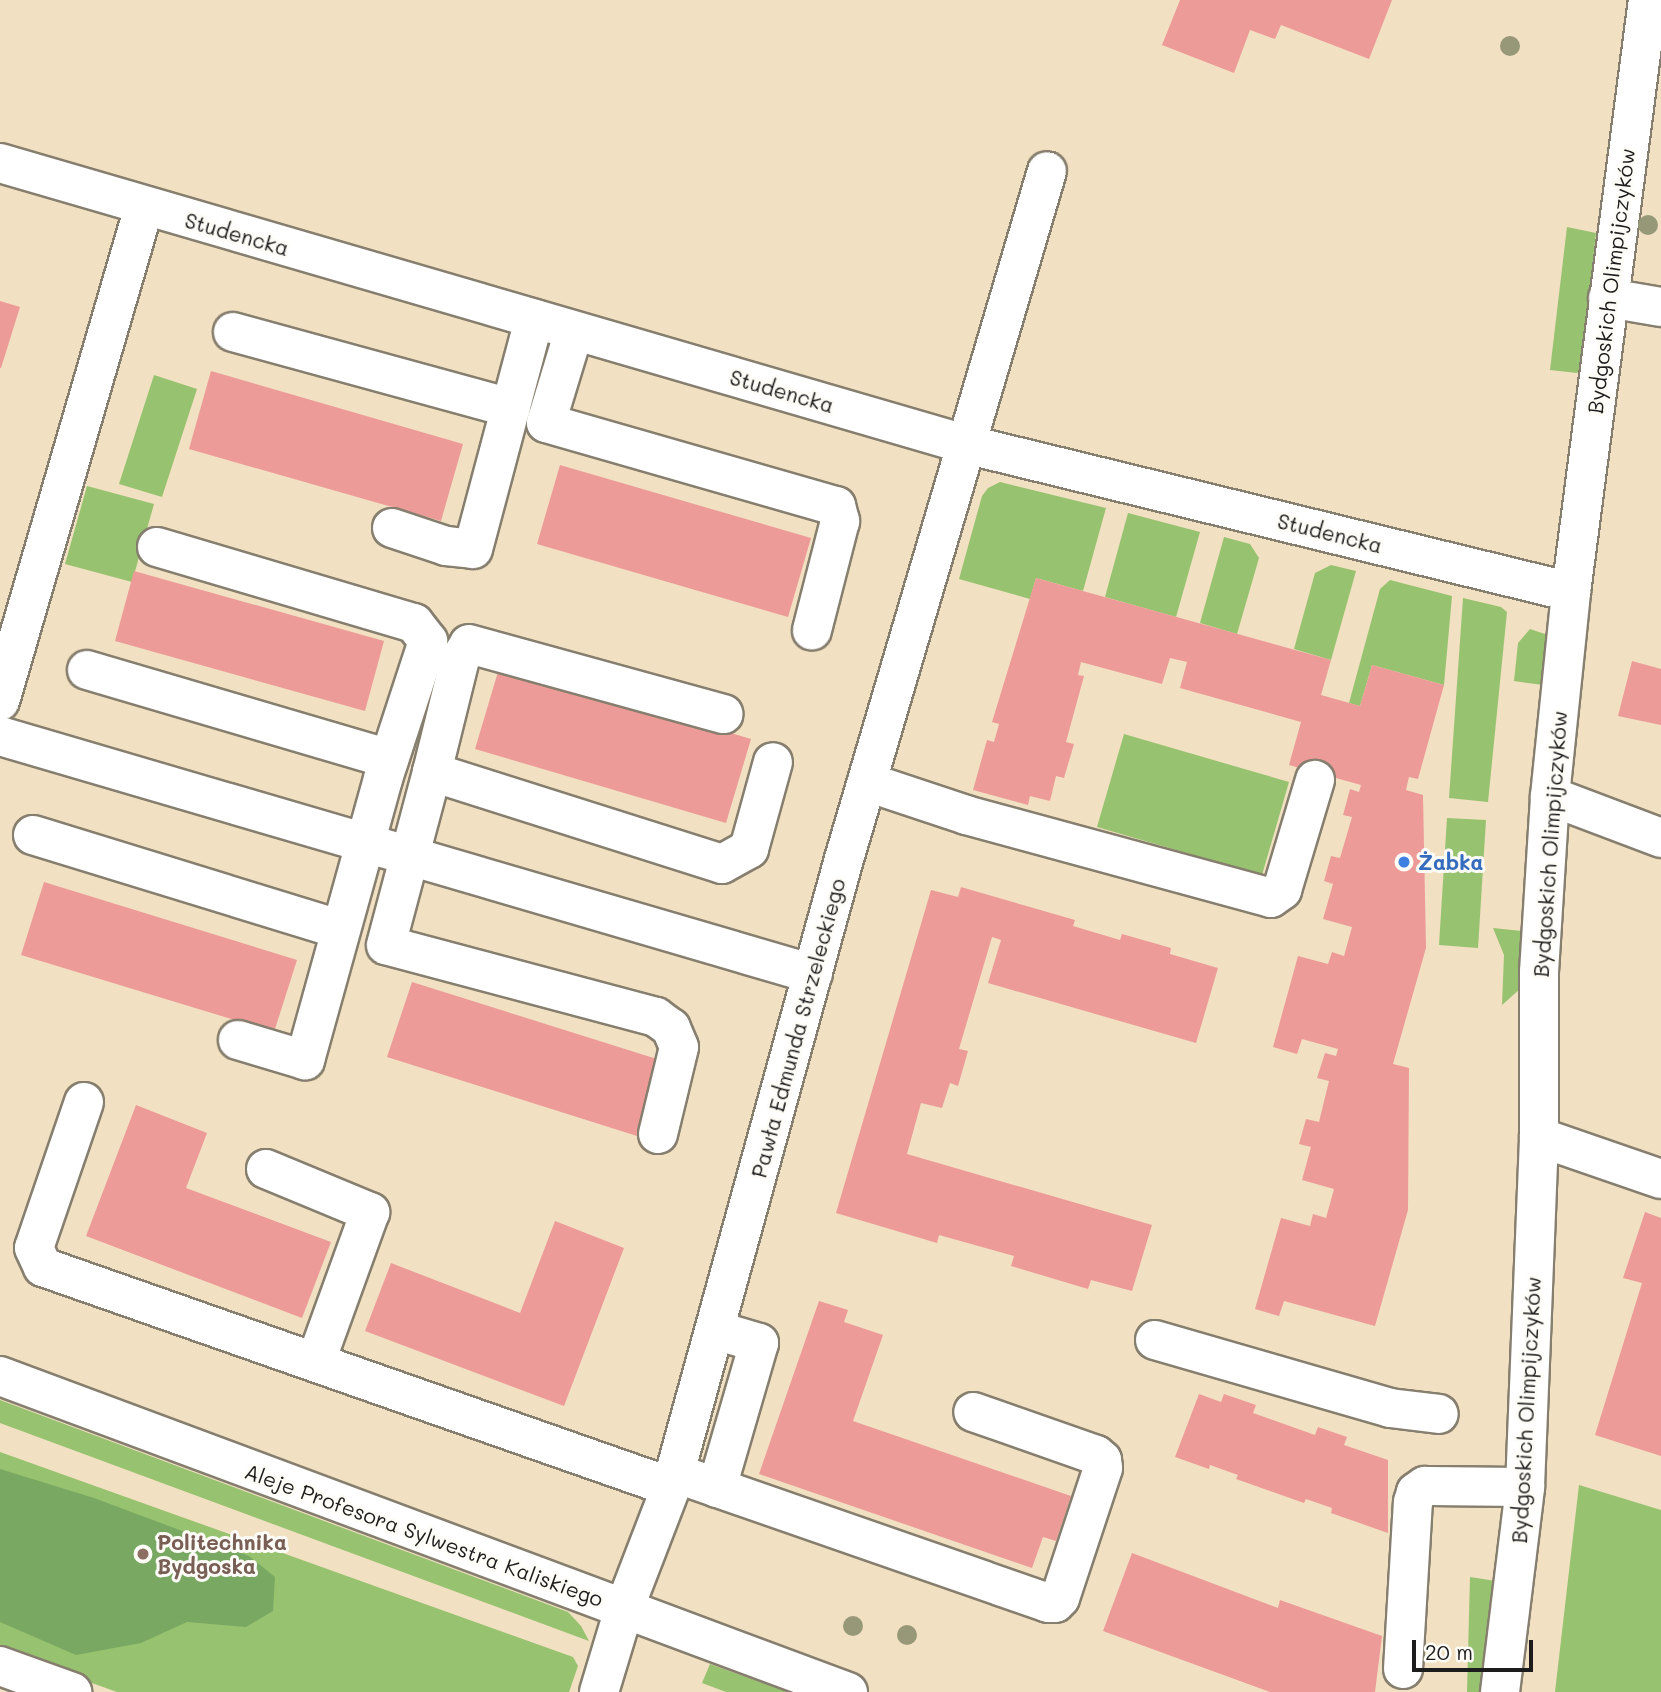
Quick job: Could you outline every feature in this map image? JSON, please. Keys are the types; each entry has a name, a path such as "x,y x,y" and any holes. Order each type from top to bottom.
{"street":[{"name":"Bydgoskich Olimpijczyków","path":"1500,1692 1525,1487 1539,1137 1539,972 1550,796 1571,592 1648,0"},
{"name":"Studencka","path":"0,163 965,444 1571,592"},
{"name":"Pawła Edmunda Strzeleckiego","path":"599,1692 624,1609 673,1480 867,782 1046,171"},
{"path":"0,701 144,207"},
{"path":"1608,298 1661,307"},
{"path":"392,528 446,546 472,549 534,319"},
{"path":"574,331 546,423 836,506 840,521 812,630"},
{"path":"233,332 510,408"},
{"path":"157,547 414,623 428,641 389,759 305,1060 238,1040"},
{"path":"658,1134 679,1047 671,1028 656,1017 386,945 460,659 469,644 724,714"},
{"path":"87,670 389,759"},
{"path":"0,736 813,974"},
{"path":"432,772 722,864 749,849 773,762"},
{"path":"867,782 966,815 1270,898 1282,890 1315,780"},
{"path":"1550,796 1661,838"},
{"path":"33,835 341,930"},
{"path":"84,1102 34,1248 43,1267 673,1480 718,1488 1048,1603 1055,1603 1060,1598 1099,1481 1102,1460 1096,1455 973,1412"},
{"path":"1539,1137 1661,1180"},
{"path":"266,1169 370,1212 316,1361"},
{"path":"715,1330 760,1343 718,1488"},
{"path":"1154,1340 1390,1408 1439,1414"},
{"name":"Aleje Profesora Sylwestra Kaliskiego","path":"0,1376 848,1692"},
{"path":"1403,1669 1413,1502 1416,1492 1425,1486 1525,1487"},
{"path":"0,1666 72,1692"}],"green space":[{"path":"1567,227 1596,233 1581,369 1577,373 1550,370"},
{"path":"154,375 197,389 162,497 119,484"},
{"path":"1000,482 1106,508 1083,591 1036,578 1030,599 959,579 982,496 988,488"},
{"path":"87,486 154,504 132,582 65,564"},
{"path":"1128,513 1200,532 1176,617 1105,597"},
{"path":"1224,537 1250,544 1259,558 1237,634 1200,623"},
{"path":"1331,565 1356,571 1331,660 1294,649 1315,573"},
{"path":"1390,580 1452,596 1444,685 1372,665 1360,706 1349,703 1380,589"},
{"path":"1463,598 1501,607 1507,612 1488,802 1449,798"},
{"path":"1530,629 1548,635 1543,685 1514,681 1518,643"},
{"path":"1124,734 1289,782 1262,875 1097,827"},
{"path":"1447,818 1486,820 1478,948 1439,945"},
{"path":"1493,928 1522,931 1523,935 1520,989 1502,1005 1504,955"},
{"path":"0,1400 568,1612 581,1626 589,1641 0,1423"},
{"name":"Politechnika Bydgoska","path":"0,1452 573,1657 578,1666 569,1692 117,1692 0,1650"},
{"path":"0,1469 94,1498 249,1556 275,1577 273,1611 246,1627 187,1622 141,1643 76,1655 0,1622"},
{"path":"1579,1485 1661,1510 1661,1692 1555,1692"},
{"path":"1470,1577 1496,1581 1482,1692 1467,1692"},
{"path":"710,1664 788,1692 726,1692 702,1683"}],"building":[{"path":"1180,0 1392,0 1369,59 1281,25 1275,39 1250,30 1234,73 1162,45"},
{"path":"0,301 20,307 1,368 0,368"},
{"path":"211,371 463,444 441,521 189,449"},
{"path":"560,465 811,538 788,617 537,544"},
{"path":"134,571 384,641 365,711 115,641"},
{"path":"1036,578 1331,660 1321,695 1360,706 1372,665 1444,685 1418,779 1409,777 1406,790 1423,795 1426,948 1393,1064 1409,1068 1408,1210 1375,1326 1284,1301 1279,1316 1255,1309 1281,1218 1310,1226 1313,1214 1326,1218 1334,1189 1302,1180 1311,1147 1299,1144 1306,1119 1319,1122 1329,1081 1317,1078 1325,1053 1336,1056 1338,1049 1302,1039 1297,1054 1273,1047 1298,956 1328,964 1332,952 1344,956 1352,927 1323,919 1333,884 1324,881 1331,856 1340,858 1352,817 1343,815 1350,789 1359,792 1361,785 1289,765 1301,722 1180,688 1187,662 1170,658 1162,684 1081,662 1078,675 1084,676 1066,742 1074,744 1064,778 1056,776 1050,801 1030,796 1028,805 973,790 987,740 994,742 999,724 992,722"},
{"path":"1632,661 1661,669 1661,725 1618,716"},
{"path":"500,665 751,739 726,823 475,749"},
{"path":"44,882 297,960 274,1032 21,955"},
{"path":"961,887 1075,920 1073,926 1120,940 1122,934 1171,948 1170,954 1218,968 1196,1043 988,983 1001,940 992,937 959,1049 968,1051 958,1086 950,1083 942,1108 921,1103 907,1154 1152,1225 1132,1291 1091,1280 1088,1289 1011,1266 1014,1256 939,1235 937,1243 836,1213 931,890 958,897"},
{"path":"412,982 660,1060 637,1136 387,1057"},
{"path":"136,1105 207,1133 186,1188 331,1242 302,1318 86,1236"},
{"path":"1645,1212 1661,1218 1661,1456 1595,1435 1642,1283 1623,1278"},
{"path":"555,1221 624,1248 564,1406 365,1331 391,1263 520,1313"},
{"path":"819,1301 848,1310 844,1322 883,1335 853,1421 1071,1496 1056,1541 1043,1537 1032,1568 759,1474"},
{"path":"1199,1394 1221,1402 1224,1394 1256,1405 1253,1413 1315,1435 1318,1427 1347,1437 1344,1445 1388,1460 1388,1533 1331,1513 1332,1508 1306,1499 1304,1503 1236,1479 1238,1475 1210,1465 1209,1469 1175,1457"},
{"path":"1132,1553 1278,1608 1280,1600 1382,1636 1375,1692 1270,1692 1103,1631"}],"place":[{"name":"Żabka","path":"1404,862"},
{"name":"Politechnika Bydgoska","path":"143,1554"}]}
